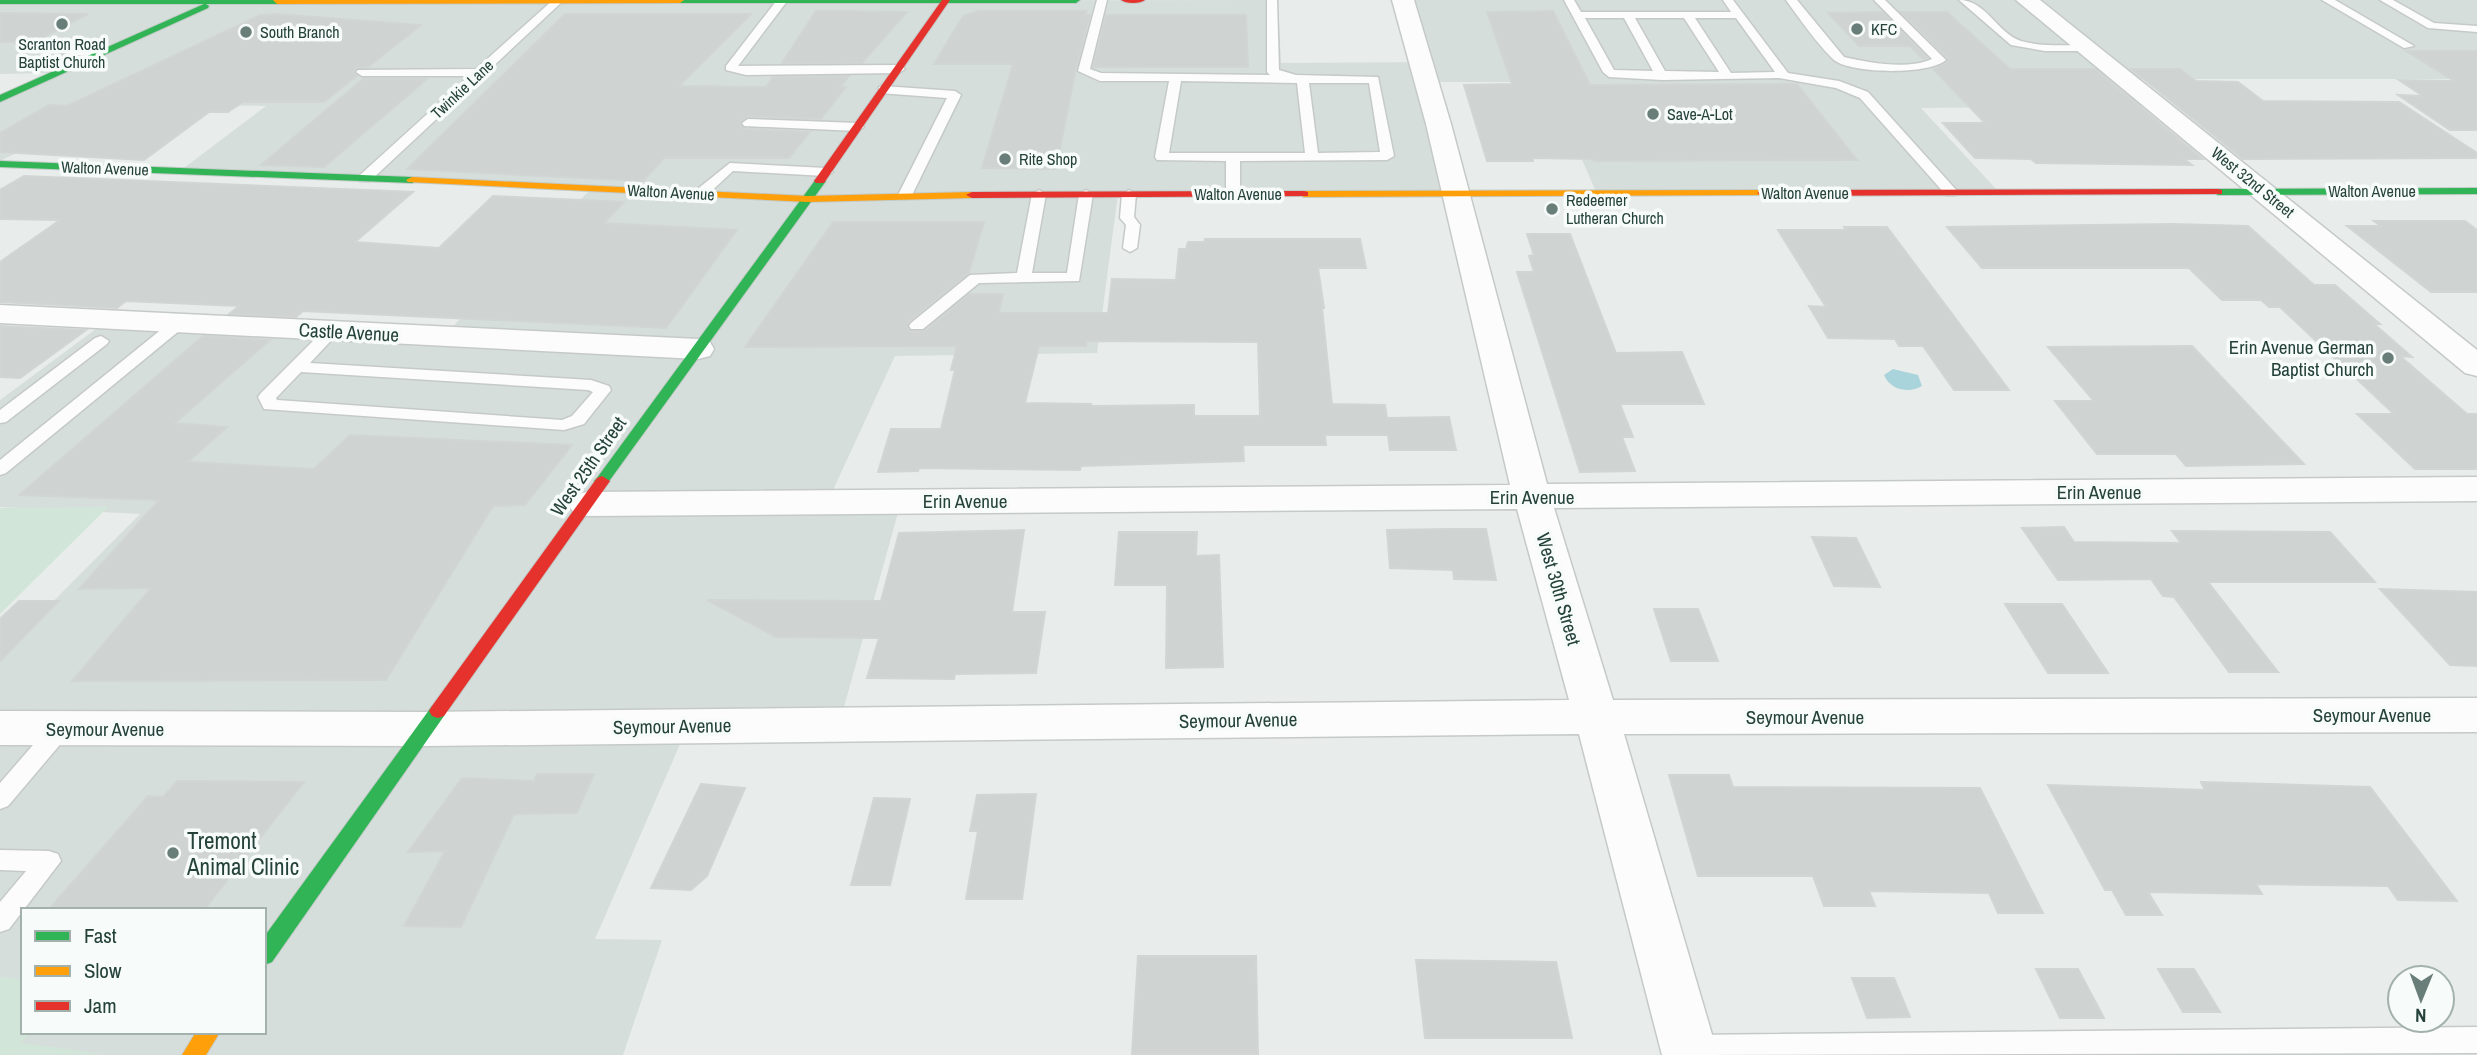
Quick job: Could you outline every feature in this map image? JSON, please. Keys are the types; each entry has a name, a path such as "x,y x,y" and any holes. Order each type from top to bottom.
{"street":[{"name":"West 25th Street","path":"266,952 808,199 946,0"},
{"path":"0,1 1076,0"},
{"path":"1125,0 1141,0"},
{"name":"West 30th Street","path":"1403,0 1425,69 1458,195 1532,497 1690,1051"},
{"name":"West 32nd Street","path":"2027,0 2477,366"},
{"path":"1,98 218,1"},
{"name":"Walton Avenue","path":"0,164 808,199 1039,194 2477,191"},
{"name":"Castle Avenue","path":"0,314 698,349"},
{"name":"Erin Avenue","path":"587,504 2477,489"},
{"name":"Seymour Avenue","path":"0,728 425,729 1596,717 2477,715"},
{"path":"193,1055 208,1034"}],"lane":[{"name":"Twinkie Lane","path":"365,178 559,0"},
{"path":"783,0 730,68 746,71 899,69"},
{"path":"1102,0 1084,72 1101,77 1176,77 1303,81 1374,80 1387,156 1162,157 1176,77"},
{"path":"1272,0 1273,72 1303,81"},
{"path":"1569,0 1609,72 1623,76 1779,75 1839,85 1864,95 1951,192"},
{"path":"1728,0 1782,73 1779,75"},
{"path":"1791,0 1840,59 1878,66 1931,65 1940,60 1879,0"},
{"path":"1964,0 2015,43 2045,48 2087,48"},
{"path":"2327,0 2408,46"},
{"path":"2385,0 2432,26 2477,29"},
{"path":"1577,15 1739,15"},
{"path":"1628,15 1662,76"},
{"path":"1687,15 1727,76"},
{"path":"62,50 98,55"},
{"path":"362,72 480,73"},
{"path":"1303,81 1312,157"},
{"path":"883,90 955,95 905,195"},
{"path":"748,123 858,127"},
{"path":"1233,158 1233,194"},
{"path":"701,194 730,167 826,172"},
{"path":"1024,278 1039,194"},
{"path":"917,326 975,278 1074,278 1086,194"},
{"path":"1129,194 1127,218 1133,225 1130,248"},
{"path":"0,469 179,323"},
{"path":"295,367 591,386 603,390 578,420 564,425 270,405 267,397 295,367 332,331"},
{"path":"0,418 101,341"},
{"path":"0,799 61,728"},
{"path":"0,860 49,861 0,921"},
{"path":"1690,1051 2477,1040"}],"shaded area":[{"path":"1278,0 1281,63 1422,62 1403,0 2477,0 2477,79 2126,79 2159,106 1921,108 1999,192 1597,194 1548,82 1428,82 1458,195 1118,194 1097,353 895,356 828,501 901,502 839,725 688,726 595,939 662,940 623,1055 0,1055 0,655 140,514 0,507 0,400 108,320 443,336 591,189 180,171 266,106 116,104 0,161 0,98 55,73 0,74 0,1"}],"green space":[{"path":"0,508 107,508 0,614"},
{"path":"0,977 21,980 21,1034 28,1034 21,1043 103,1054 0,1055"}],"water":[{"path":"1893,369 1918,375 1922,386 1911,390 1895,387 1884,375"}],"building":[{"path":"816,11 907,12 862,63 782,63"},
{"path":"978,11 1087,11 1084,15 1090,15 1076,68 1056,169 982,168 1013,64 934,64 963,16"},
{"path":"1553,11 1590,85 1797,84 1857,160 1594,161 1532,158 1533,161 1487,161 1464,85 1512,84 1487,12"},
{"path":"1883,12 1927,58 1923,59 1910,46 1859,46 1828,13"},
{"path":"1901,12 1947,12 2010,69 2095,69 2203,159 2184,159 2192,165 2036,163 2031,159 1975,158 1943,123 1985,123 1933,69 1947,62 1948,58"},
{"path":"0,13 88,14 34,42 0,42"},
{"path":"565,14 751,14 679,86 766,87 773,77 849,76 840,87 846,87 821,119 748,116 741,121 744,129 810,132 789,158 664,158 643,181 407,169"},
{"path":"260,15 421,25 368,67 356,68 353,72 357,76 324,102 243,102 228,112 209,112 144,160 0,152 0,133 49,105 67,106"},
{"path":"1106,15 1246,15 1248,67 1093,67"},
{"path":"2406,51 2477,51 2477,130 2450,130 2398,95 2423,96 2399,80 2454,81"},
{"path":"2131,69 2180,69 2196,81 2238,82 2263,101 2399,102 2477,153 2477,158 2243,159"},
{"path":"363,79 427,79 324,167 261,165"},
{"path":"24,176 413,192 355,242 439,248 493,196 624,202 604,223 737,230 666,328 303,311 296,317 229,314 239,306 126,301 117,308 0,302 0,262 60,220 0,219 0,190"},
{"path":"2374,221 2465,221 2477,230 2477,292 2431,292 2347,226 2381,226"},
{"path":"833,222 984,222 969,273 909,321 907,327 911,332 925,331 969,294 1003,294 999,313 1108,313 1112,279 1176,280 1179,249 1186,249 1188,242 1204,242 1205,239 1360,239 1366,268 1318,268 1332,404 1385,405 1387,418 1449,417 1456,450 1390,450 1388,435 1325,435 1326,445 1243,445 1244,461 1081,466 1080,470 919,468 918,471 878,472 891,429 941,429 955,370 951,370 957,346 745,347","holes":["1086,341 1258,342 1259,416 1194,416 1194,405 1091,406 1025,403 1039,346 1086,346"]},
{"path":"2173,224 2248,226 2314,285 2335,285 2380,324 2374,324 2412,357 2400,356 2467,414 2477,414 2477,469 2415,469 2357,414 2394,414 2280,307 2269,307 2261,300 2222,300 2189,268 1982,268 1947,227"},
{"path":"1844,227 1887,227 2009,390 1954,390 1923,346 1899,346 1895,339 1828,338 1809,306 1826,307 1778,230 1846,230"},
{"path":"1527,234 1570,234 1616,353 1682,352 1704,404 1620,404 1633,437 1622,437 1635,471 1580,472 1517,272 1534,272 1529,256 1534,255"},
{"path":"0,326 86,330 20,378 0,377"},
{"path":"203,336 270,340 175,423 227,427 188,462 314,469 350,435 572,445 525,505 493,506 386,680 72,681 151,588 79,589 159,500 19,495"},
{"path":"2192,346 2304,464 2186,466 2176,454 2097,454 2055,401 2094,401 2048,347"},
{"path":"2064,527 2074,542 2181,543 2172,531 2330,532 2375,582 2208,582 2278,672 2229,672 2174,597 2163,596 2151,579 2058,580 2022,528"},
{"path":"1486,529 1496,580 1454,579 1453,570 1390,568 1387,530"},
{"path":"1024,530 1012,612 1045,612 1036,673 955,674 954,679 867,678 879,638 776,637 707,600 881,601 899,533"},
{"path":"1119,532 1197,532 1196,556 1219,555 1223,667 1166,668 1167,585 1115,585"},
{"path":"1812,537 1856,538 1880,587 1834,586"},
{"path":"2380,589 2477,592 2477,666 2450,665"},
{"path":"19,601 59,601 0,661 0,619"},
{"path":"2005,604 2062,604 2108,673 2048,673"},
{"path":"1654,609 1698,609 1718,661 1671,661"},
{"path":"537,774 594,774 577,813 514,814 461,927 404,926 445,851 408,852 462,778 534,781"},
{"path":"1669,775 1729,775 1733,787 1980,788 2043,913 1998,913 1989,893 1869,891 1875,906 1824,906 1813,876 1698,876"},
{"name":"Tremont Animal Clinic","path":"177,781 304,782 206,908 50,908 148,796 163,797"},
{"path":"2201,782 2370,787 2457,901 2398,900 2388,886 2256,884 2262,894 2148,892 2162,915 2126,915 2112,890 2105,890 2048,785 2205,790"},
{"path":"701,784 745,788 707,876 691,890 651,888"},
{"path":"1036,794 1022,899 966,899 978,831 970,831 977,795"},
{"path":"874,798 910,799 890,885 851,885"},
{"path":"1138,956 1256,956 1258,1054 1132,1054"},
{"path":"1416,960 1556,962 1572,1038 1425,1038"},
{"path":"2036,969 2078,969 2104,1018 2060,1018"},
{"path":"2158,969 2194,969 2220,1012 2183,1012"},
{"path":"1852,978 1894,978 1910,1017 1867,1018"}],"traffic: fast":[{"path":"680,0 1076,0"},
{"path":"0,1 277,1"},
{"path":"0,99 205,6"},
{"path":"0,164 412,180"},
{"path":"602,481 820,181"},
{"path":"2218,192 2477,191"},
{"path":"266,952 438,711"}],"traffic: slow":[{"path":"277,1 680,0"},
{"path":"412,180 808,199 972,195"},
{"path":"1304,194 1763,193"},
{"path":"193,1055 208,1034"}],"traffic: jam":[{"path":"820,181 946,0"},
{"path":"1125,0 1141,0"},
{"path":"1763,193 2218,192"},
{"path":"972,195 1304,194"},
{"path":"438,711 602,481"}],"place":[{"name":"Scranton Road Baptist Church","path":"62,24"},
{"name":"KFC","path":"1857,29"},
{"name":"South Branch","path":"246,32"},
{"name":"Save-A-Lot","path":"1653,114"},
{"name":"Rite Shop","path":"1005,159"},
{"name":"Redeemer Lutheran Church","path":"1552,209"},
{"name":"Erin Avenue German Baptist Church","path":"2388,358"},
{"name":"Tremont Animal Clinic","path":"173,853"}]}
